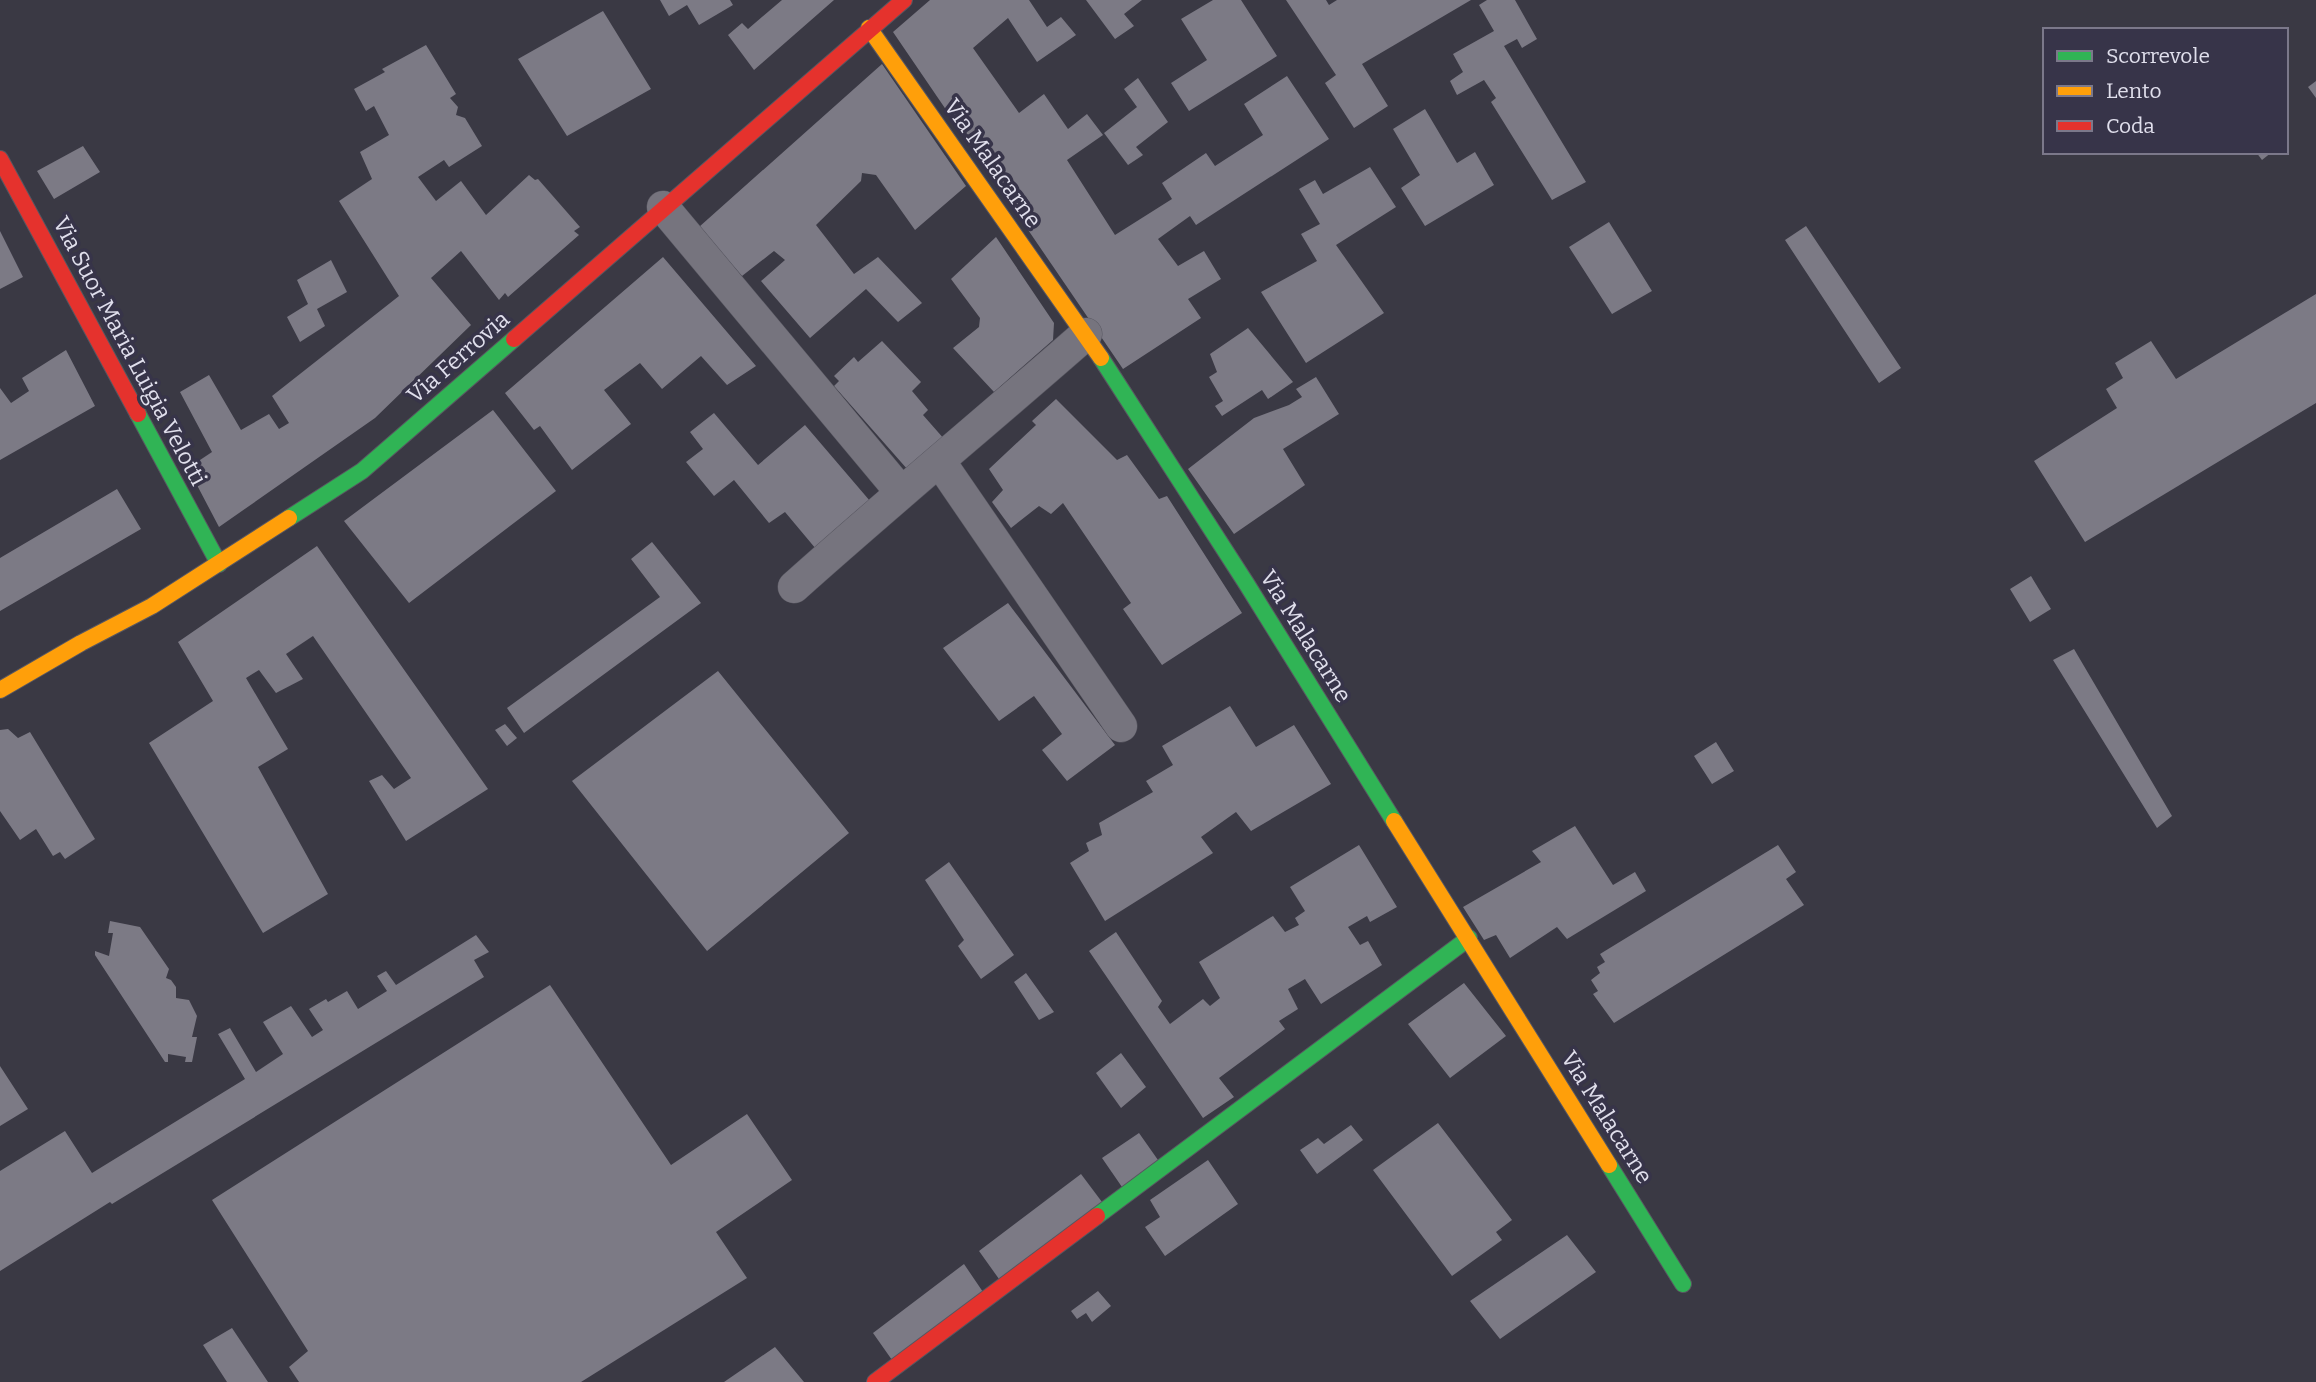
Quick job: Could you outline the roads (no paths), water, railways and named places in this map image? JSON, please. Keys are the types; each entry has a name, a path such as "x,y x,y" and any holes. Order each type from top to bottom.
{"street":[{"name":"Via Ferrovia","path":"0,690 152,606 362,471 904,0"},
{"name":"Via Malacarne","path":"870,27 1086,334 1469,938 1683,1284"},
{"name":"Via Suor Maria Luigia Velotti","path":"0,159 219,564"},
{"path":"663,207 901,492"},
{"path":"794,587 1086,334"},
{"path":"940,461 1121,726"},
{"path":"875,1382 1469,938"}]}
